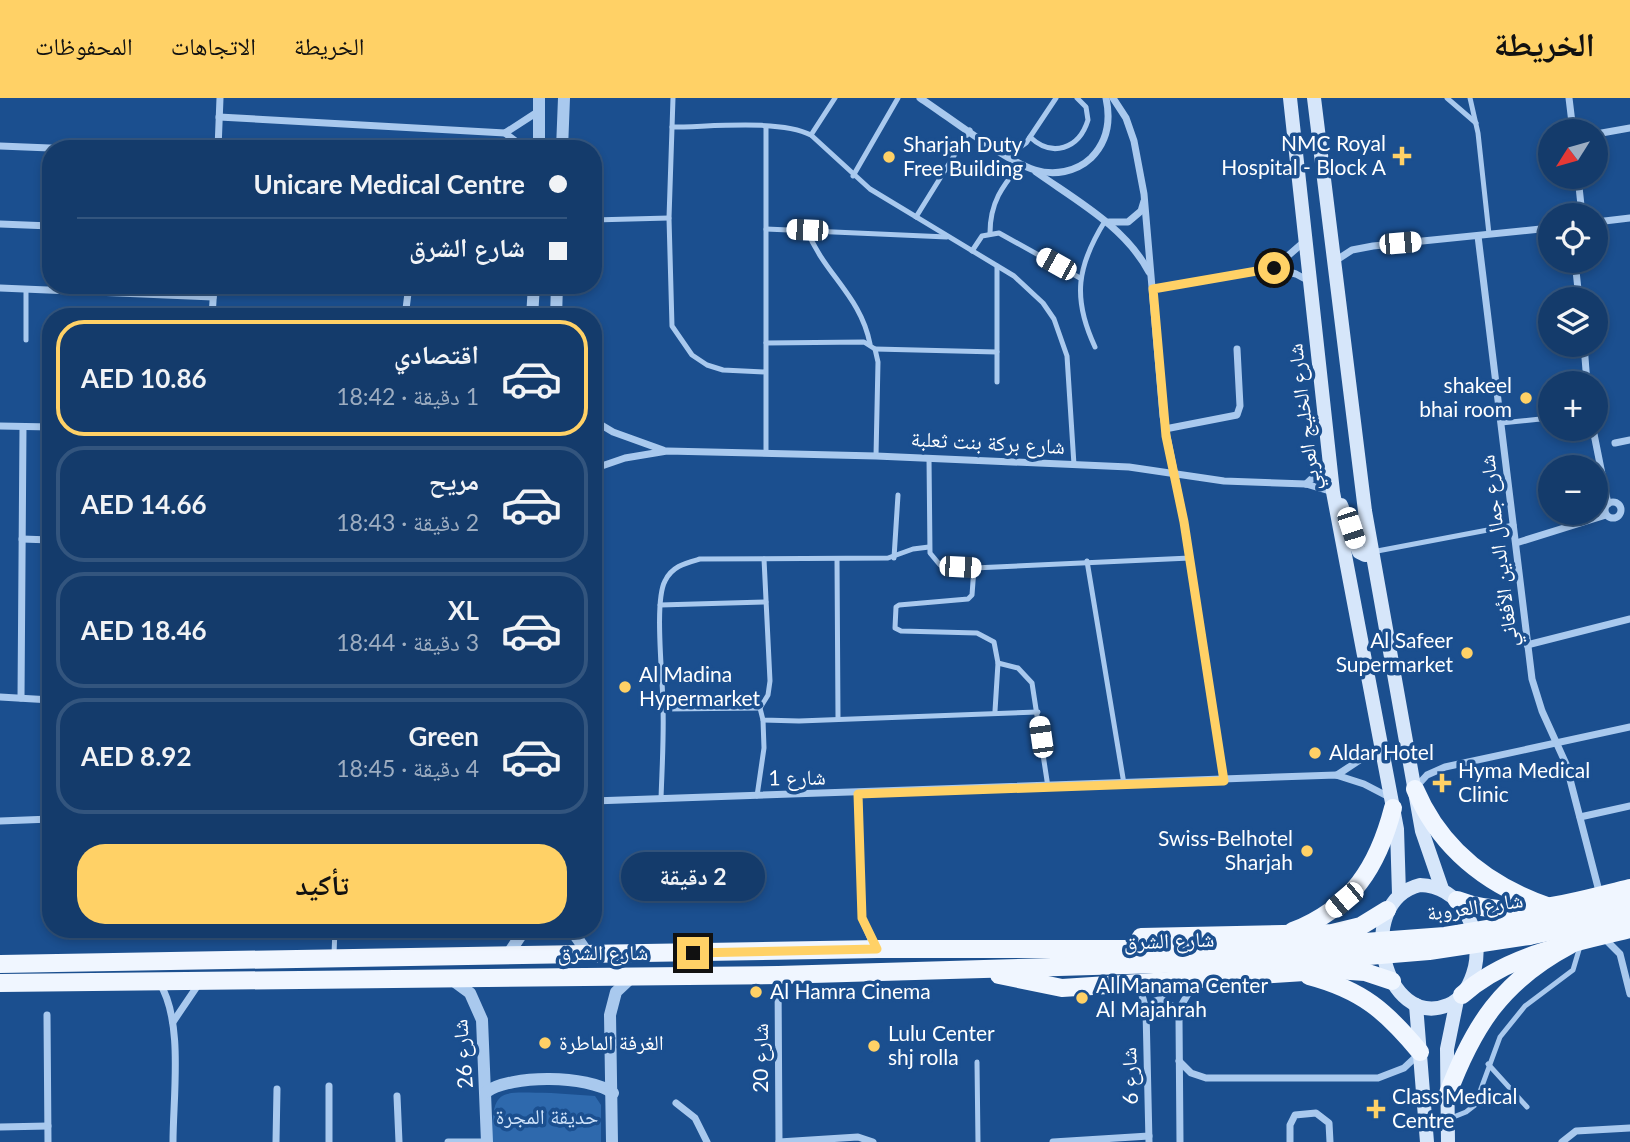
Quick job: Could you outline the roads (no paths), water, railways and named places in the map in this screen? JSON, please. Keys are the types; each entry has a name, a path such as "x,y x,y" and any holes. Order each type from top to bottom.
{"main road":[{"name":"شارع الخليج العربي","path":"1290,98 1333,492 1392,803 1399,850 1399,894"},
{"path":"1316,98 1333,263 1371,552 1427,851 1442,889"},
{"path":"1333,492 1346,515 1359,552 1365,555 1371,552"},
{"path":"1415,789 1429,820 1462,858 1503,886 1547,906"},
{"path":"1280,936 1314,921 1356,888 1379,854 1392,803"},
{"path":"985,949 1025,938 1280,936 1347,931 1387,910 1399,894 1420,885 1442,889 1457,900 1501,911 1547,906 1630,888"},
{"path":"1448,1142 1448,1037 1460,998 1474,970 1477,954 1471,925 1457,900"},
{"name":"شارع العروبة","path":"1328,952 1429,951 1527,930 1630,901"},
{"path":"1387,910 1384,953 1392,981 1402,996 1416,1006 1437,1008 1460,998 1503,966 1630,929"},
{"name":"شارع العروبة","path":"1527,930 1630,915"},
{"path":"1447,1096 1469,1045 1489,1010 1517,980 1575,944"},
{"name":"شارع الشرق","path":"3,963 877,949 1249,949 1328,952"},
{"name":"شارع الشرق","path":"0,983 778,975 986,970 1328,952"},
{"path":"986,970 1024,982 1062,988 1350,970 1392,981"},
{"path":"1289,972 1326,981 1370,1001 1391,1018 1420,1052"},
{"path":"0,994 48,984"},
{"path":"1416,1006 1427,1142"}],"street":[{"path":"218,140 220,98"},
{"path":"562,140 564,98"},
{"path":"920,98 1033,170 1105,221 1136,250 1151,276"},
{"path":"1033,170 1061,172 1086,162 1096,152 1108,127 1106,98"},
{"path":"1113,98 1126,118 1144,194 1165,429 1190,558 1224,781"},
{"path":"1284,98 1293,119"},
{"path":"1569,98 1572,119"},
{"path":"505,134 539,105"},
{"path":"539,105 539,140"},
{"path":"219,117 505,134 513,140"},
{"path":"1608,132 1630,128"},
{"path":"0,146 42,148"},
{"path":"1105,221 1120,224 1136,217 1141,211 1144,194"},
{"path":"1608,221 1630,218"},
{"path":"0,224 42,226"},
{"path":"1333,263 1363,247 1538,229"},
{"name":"شارع جمال الدين الأفغاني","path":"1478,236 1527,645 1537,695 1557,742 1600,895"},
{"path":"1274,268 1305,240"},
{"path":"1153,289 1274,268 1289,271 1309,281"},
{"path":"0,288 42,290"},
{"path":"128,294 213,297"},
{"path":"212,308 213,294"},
{"path":"1165,429 1237,415 1240,410 1237,349"},
{"name":"شارع بركة بنت ثعلبة","path":"602,425 613,432 667,451"},
{"path":"0,426 42,427"},
{"path":"21,698 23,427"},
{"path":"1615,443 1630,440"},
{"name":"شارع بركة بنت ثعلبة","path":"602,466 625,458 667,451 876,456 1175,472 1224,481 1306,484 1333,492"},
{"path":"1306,484 1329,462"},
{"path":"1608,504 1616,503 1621,509"},
{"path":"1621,509 1630,508"},
{"path":"1608,516 1616,518 1621,509"},
{"path":"1516,543 1574,525"},
{"path":"22,539 42,540"},
{"path":"1527,645 1630,619"},
{"path":"0,697 42,699"},
{"path":"1415,789 1436,770 1630,727"},
{"name":"شارع 1","path":"1336,775 1381,746"},
{"name":"شارع 1","path":"602,801 858,794 1336,775 1364,784 1392,803"},
{"path":"858,794 862,918 877,949"},
{"path":"1580,817 1630,806"},
{"path":"0,821 42,819"},
{"path":"1601,936 1620,954 1630,994"},
{"path":"507,956 519,938"},
{"path":"577,938 588,954"},
{"name":"شارع 20","path":"778,975 779,1142"},
{"path":"612,1142 612,1006 616,992 633,976"},
{"name":"شارع 26","path":"447,977 465,988 478,1006 483,1034 487,1142"},
{"path":"1181,1142 1179,1018 1182,1004 1197,980"},
{"path":"173,1022 201,981"},
{"path":"159,982 169,1001 173,1022 173,1142"},
{"name":"شارع 6","path":"1139,983 1146,1010 1149,1139"},
{"path":"1146,1010 1161,999 1172,1006 1179,1018"},
{"path":"47,1014 48,1142"},
{"path":"1179,1061 1191,1073 1206,1078 1369,1079 1396,1073 1420,1052"},
{"path":"486,1093 507,1083 578,1080 596,1083 613,1093"},
{"path":"329,1086 329,1142"},
{"path":"276,1142 277,1088"},
{"path":"397,1096 399,1142"},
{"path":"676,1102 695,1118 707,1142"},
{"path":"1290,1142 1290,1125 1295,1115 1316,1112 1329,1124 1330,1142"},
{"path":"0,1127 48,1126"},
{"path":"1562,1142 1576,1131 1630,1128"},
{"path":"779,1142 858,1138 873,1142"},
{"path":"1054,1142 1149,1139"},
{"path":"448,1142 487,1142"}],"lane":[{"path":"673,98 669,218 672,326 680,341 707,365 723,370 765,372"},
{"path":"811,135 835,98"},
{"path":"853,176 898,98"},
{"path":"1008,156 1030,137 1056,98"},
{"path":"1030,137 1046,148 1056,150 1075,143 1088,120 1086,107 1077,98"},
{"path":"1447,98 1476,123"},
{"path":"1469,98 1476,123 1489,234"},
{"path":"672,127 790,127 811,135 853,176 1030,288 1043,303 1062,337 1067,356 1074,465"},
{"path":"766,127 766,453"},
{"path":"916,217 970,130"},
{"path":"990,233 993,203 1000,189 1021,164"},
{"path":"602,220 669,218"},
{"path":"1095,347 1085,325 1080,302 1080,278 1088,247 1105,221"},
{"path":"766,229 950,238"},
{"path":"807,230 821,260 859,309 878,362 876,456"},
{"path":"972,250 976,242 990,233 1007,237 1080,278"},
{"path":"997,266 997,383"},
{"path":"26,289 26,340"},
{"path":"766,343 997,352"},
{"path":"1501,423 1538,419"},
{"path":"929,458 929,547 932,558 940,565 974,568 1190,558"},
{"path":"894,558 898,495"},
{"path":"1371,552 1514,525"},
{"path":"661,799 663,709 660,605 663,583 681,564 701,559 894,558 913,549 929,547"},
{"path":"757,796 764,748 760,708 770,688 764,559"},
{"path":"837,559 838,718"},
{"path":"1087,561 1124,784"},
{"path":"974,568 972,595 968,599 899,605 896,607 895,628 901,631 954,631 986,636 994,642 998,663 995,712"},
{"path":"660,605 766,601"},
{"path":"998,663 1018,668 1026,675 1036,693 1048,787"},
{"path":"663,709 760,708"},
{"path":"763,720 1038,712"},
{"path":"334,959 335,938"},
{"path":"1448,1119 1475,1105 1488,1064 1500,1037 1512,1021 1540,993 1573,970 1575,944"},
{"path":"977,1062 978,1142"},
{"path":"1488,1064 1527,1107"}],"place":[{"name":"NMC Royal Hospital - Block A","path":"1402,156"},
{"name":"Sharjah Duty Free Building","path":"889,157"},
{"name":"shakeel bhai room","path":"1526,398"},
{"name":"Al Safeer Supermarket","path":"1467,653"},
{"name":"Al Madina Hypermarket","path":"625,687"},
{"name":"Aldar Hotel","path":"1315,753"},
{"name":"Hyma Medical Clinic","path":"1442,783"},
{"name":"Swiss-Belhotel Sharjah","path":"1307,851"},
{"name":"Al Hamra Cinema","path":"756,992"},
{"name":"Al Manama Center Al Majahrah","path":"1082,998"},
{"name":"الغرفة الماطرة","path":"545,1043"},
{"name":"Lulu Center shj rolla","path":"874,1046"},
{"name":"Class Medical Centre","path":"1376,1109"}],"park label":[{"name":"حديقة المجرة","path":"547,1117"}]}
